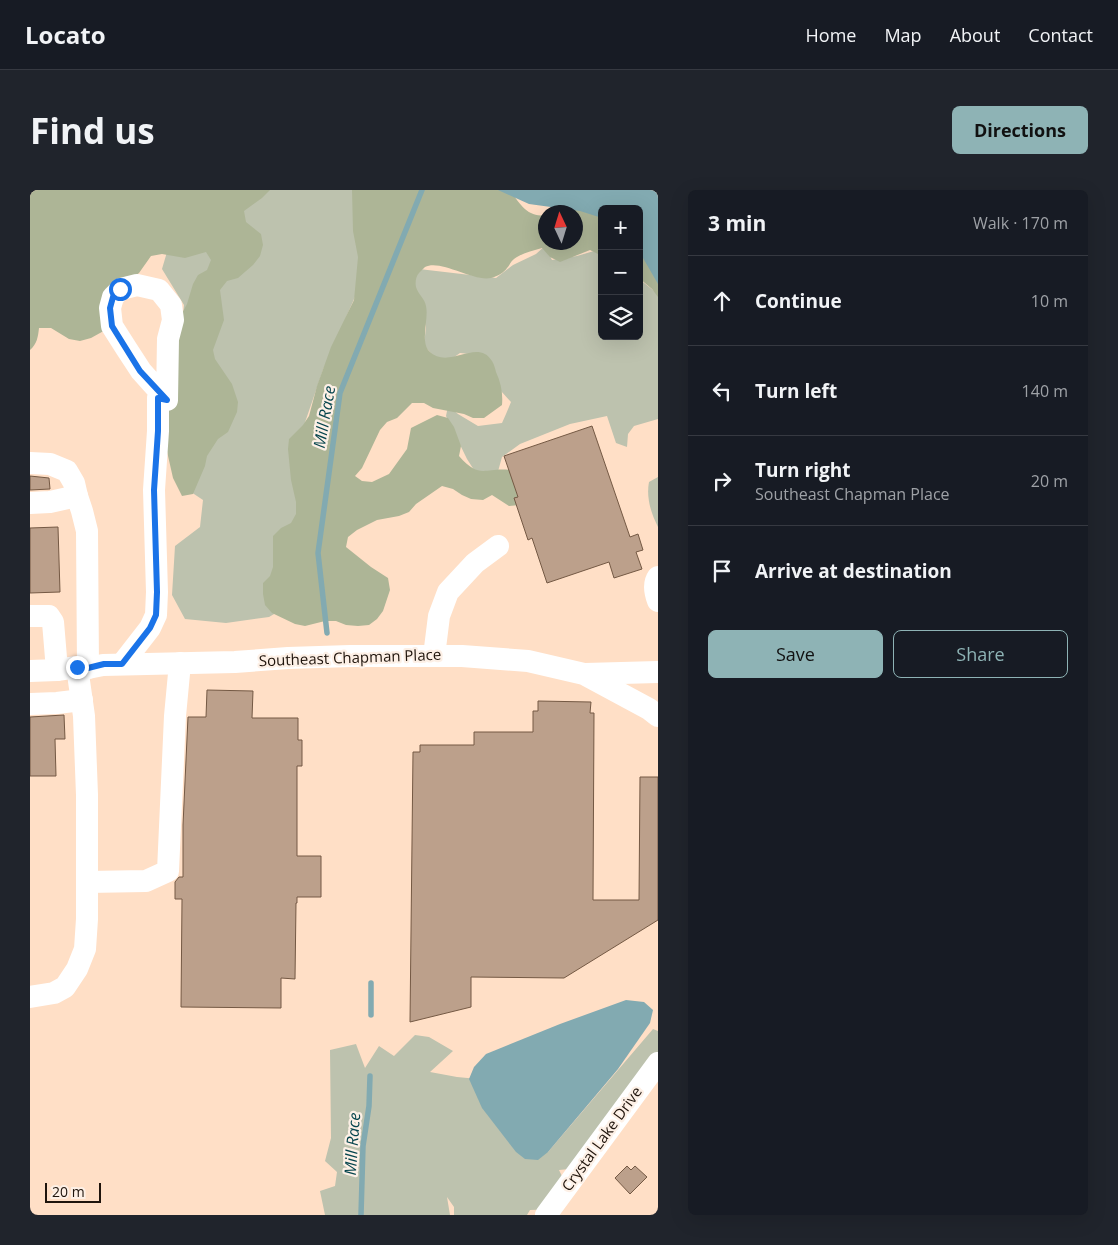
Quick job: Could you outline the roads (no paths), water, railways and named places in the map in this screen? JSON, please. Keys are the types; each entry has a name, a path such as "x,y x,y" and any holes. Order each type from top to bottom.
{"street":[{"path":"137,286 159,290 171,305 173,320 168,340 167,400 140,371 112,326 110,308 113,297 120,289 137,286"},
{"path":"122,664 150,628 156,615 154,490 158,398 167,400"},
{"path":"30,463 50,464 66,471 74,483 76,496 87,530 74,668"},
{"path":"30,502 50,502 76,496"},
{"path":"434,656 439,616 448,592 475,563 498,546"},
{"path":"658,577 656,578 655,585 658,601"},
{"path":"30,616 49,616 74,668 84,716 87,796 87,919 85,949 77,969 65,987 54,993 30,997"},
{"name":"Southeast Chapman Place","path":"30,671 104,664 235,662 332,657 462,656 528,661 584,674 649,709 658,716"},
{"path":"87,882 146,881 168,871 175,716 172,663"},
{"path":"584,674 658,672"},
{"path":"30,704 82,700"},
{"name":"Crystal Lake Drive","path":"546,1215 658,1063"}],"water":[{"path":"498,190 658,190 658,284 643,258 643,205 598,205 598,217 583,212 583,205 529,204"},
{"path":"626,1000 644,1002 653,1010 650,1023 618,1069 548,1152 538,1160 525,1159 516,1152 482,1108 469,1079 474,1067 486,1054"}],"waterway":[{"name":"Mill Race","path":"327,633 318,553 340,393 422,190"},
{"name":"Mill Race","path":"371,983 371,1015"},
{"name":"Mill Race","path":"361,1215 363,1146 369,1106 370,1076"}]}
